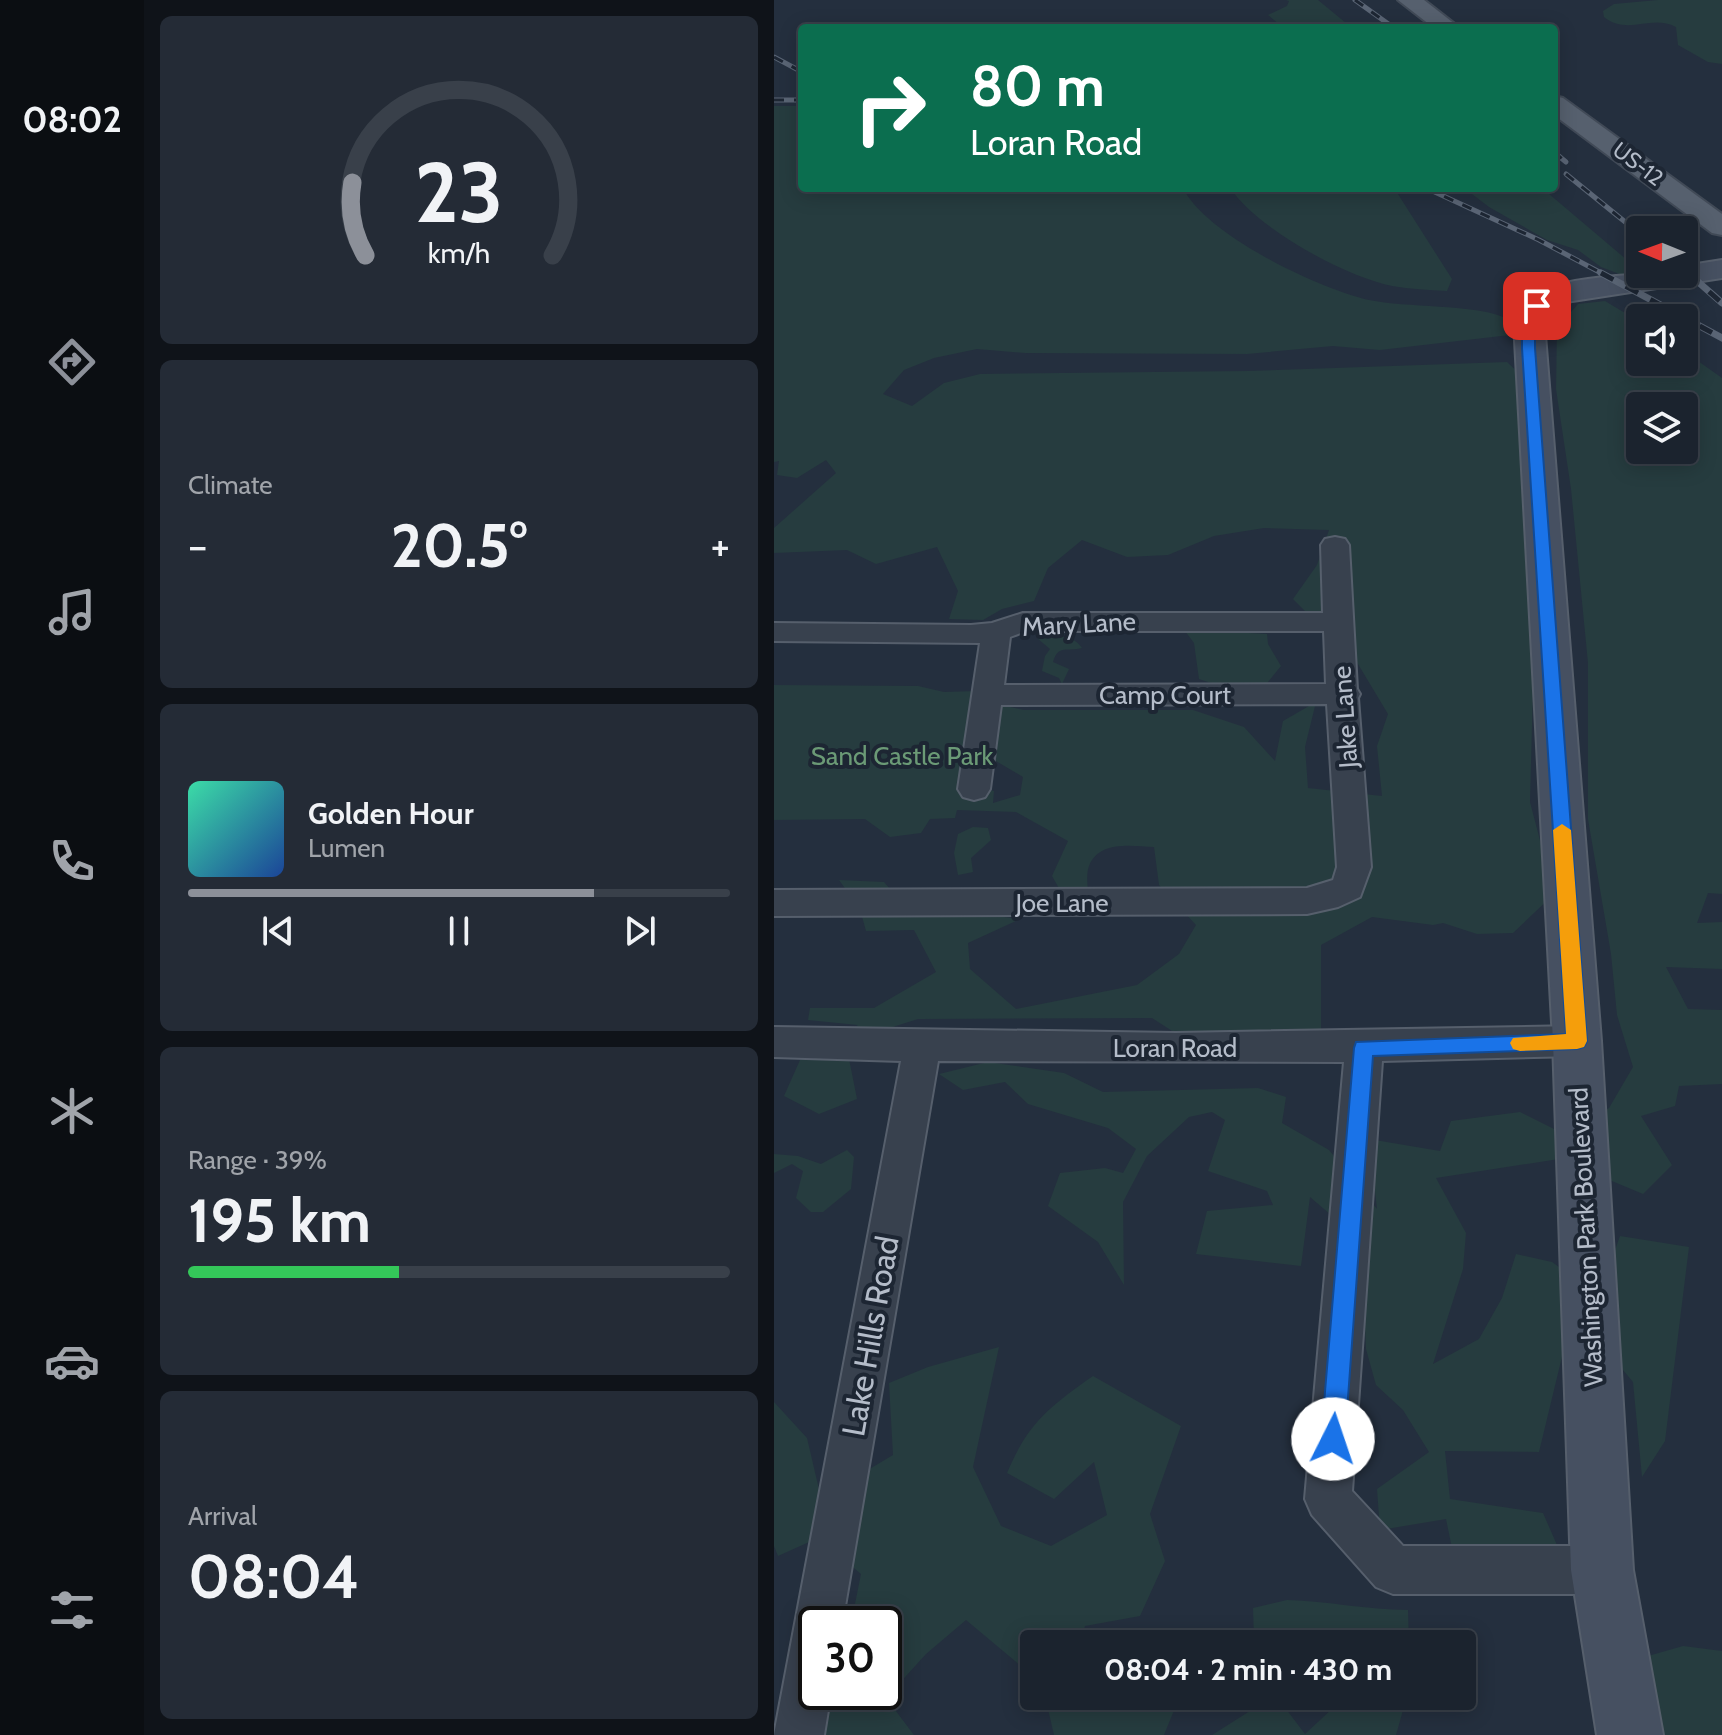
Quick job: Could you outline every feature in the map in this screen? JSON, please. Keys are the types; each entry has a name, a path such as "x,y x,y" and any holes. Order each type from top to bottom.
{"main road":[{"path":"1409,0 1443,24"},
{"name":"US-12","path":"1558,106 1722,227"}],"street":[{"name":"Washington Park Boulevard","path":"1630,1735 1602,1570 1577,1041 1529,322 1537,306 1558,294 1722,269"},
{"name":"Jake Lane","path":"1335,545 1337,622 1345,694 1354,867 1348,888"},
{"name":"Mary Lane","path":"774,632 996,632 1023,622 1337,622"},
{"path":"974,789 996,632"},
{"name":"Camp Court","path":"986,695 1345,694"},
{"name":"Joe Lane","path":"774,903 1307,901 1326,898 1348,888"},
{"name":"Loran Road","path":"774,1042 922,1047 1364,1048 1577,1041"},
{"name":"Lake Hills Road","path":"821,1606 922,1047"},
{"path":"1364,1048 1328,1499 1393,1570 1602,1570"},
{"path":"798,1735 802,1710"}],"green space":[{"path":"1286,0 1318,0 1347,24 1279,24 1268,15 1287,6 1289,1"},
{"path":"1722,0 1722,64 1708,62 1678,45 1676,27 1658,23 1622,25 1604,17 1603,11 1614,4"},
{"name":"Sand Castle Park","path":"774,106 798,106 798,192 1186,192 1215,224 1239,241 1266,258 1322,284 1369,300 1474,310 1505,318 1516,330 1510,335 1380,350 1333,346 1247,354 1025,353 977,349 934,358 904,370 883,394 912,406 944,383 980,374 1247,371 1507,362 1527,381 1534,648 1530,802 1554,894 1513,933 1477,934 1443,923 1433,925 1372,917 1321,945 1321,1030 1227,1040 1183,1038 1152,1018 918,1019 880,1031 849,1059 857,1099 819,1114 784,1096 800,1060 858,1025 808,1020 810,1008 874,1008 936,972 914,930 866,931 860,909 839,880 884,882 911,913 1020,919 968,943 970,969 1016,1009 1137,985 1179,954 1196,925 1159,885 1154,847 1117,846 1100,852 1088,870 1089,905 1072,911 1052,876 1068,841 1016,812 957,810 955,818 930,819 921,833 890,837 865,819 774,820 774,685 918,686 944,692 977,691 976,699 1024,710 1193,710 1244,727 1275,761 1283,721 1316,702 1305,747 1308,788 1382,796 1377,746 1388,714 1358,664 1293,599 1317,565 1329,530 1264,528 1214,536 1168,555 1127,557 1082,540 1048,568 1034,601 1002,609 983,620 949,619 958,591 937,547 876,564 847,550 774,553 774,528 836,473 826,460 797,478 777,475 779,461 774,462","holes":["984,754 1023,777 1020,795 993,803 994,791 961,783"]},
{"path":"1233,192 1397,192 1452,279 1447,291 1413,289 1372,281 1304,249 1243,204"},
{"path":"1471,192 1547,192 1626,259 1626,274 1601,267 1578,250 1547,240 1489,207"},
{"path":"1605,301 1626,314 1626,376 1698,376 1698,361 1722,378 1722,894 1708,893 1697,923 1722,922 1722,969 1666,967 1688,1009 1722,1010 1722,1084 1679,1086 1675,1106 1641,1116 1672,1165 1643,1194 1559,1159 1436,1178 1466,1233 1463,1269 1433,1364 1479,1339 1502,1298 1516,1254 1552,1262 1599,1296 1620,1236 1689,1247 1665,1441 1642,1477 1633,1382 1604,1347 1567,1336 1539,1452 1445,1451 1450,1499 1543,1513 1557,1545 1453,1553 1446,1519 1380,1530 1377,1489 1429,1452 1403,1410 1376,1385 1366,1349 1363,1285 1345,1227 1310,1197 1301,1266 1196,1254 1207,1211 1273,1205 1267,1191 1208,1171 1225,1120 1212,1112 1189,1117 1147,1156 1123,1202 1124,1285 1098,1242 1048,1206 1060,1173 1105,1168 1123,1173 1136,1149 1108,1128 1028,1104 1005,1082 963,1090 939,1074 988,1062 1064,1073 1103,1092 1258,1088 1286,1097 1282,1123 1329,1150 1377,1209 1369,1139 1440,1151 1451,1121 1520,1112 1564,1134 1609,1108 1633,1067 1617,1015 1611,954 1588,819 1588,663 1571,489 1556,389 1557,328 1578,304"},
{"path":"1199,617 1212,617 1214,631 1267,634 1268,644 1281,666 1255,698 1199,679 1194,643 1185,631"},
{"path":"1042,634 1070,638 1082,648 1061,651 1055,656 1053,662 1069,669 1062,684 1059,678 1042,671 1050,649 1037,638"},
{"path":"973,827 988,828 991,840 971,858 973,872 958,875 954,853 958,834"},
{"path":"847,1150 854,1157 851,1189 823,1212 811,1212 796,1198 803,1171 792,1164 774,1173 774,1154 798,1156 821,1164"},
{"path":"999,1347 973,1467 1001,1526 1051,1546 1107,1515 1094,1462 1054,1499 1007,1473 1023,1441 1041,1417 1093,1376 1181,1426 1150,1514 1165,1561 1140,1616 1085,1626 1084,1630 1020,1630 1020,1665 966,1620 926,1654 902,1680 902,1606 855,1606 861,1574 818,1538 778,1556 774,1546 774,1402 807,1438 821,1498 893,1455 889,1383 928,1367"},
{"path":"1287,1600 1408,1610 1409,1630 1254,1630 1253,1608"},
{"path":"1683,1646 1722,1651 1722,1735 1665,1735 1639,1690 1641,1658"},
{"path":"804,1710 895,1710 914,1735 781,1735"},
{"path":"1048,1710 1174,1710 1164,1735 1054,1735"},
{"path":"1268,1710 1287,1710 1305,1734 1331,1710 1403,1710 1396,1735 1212,1735 1250,1711"}],"railway":[{"path":"1355,0 1388,24"},
{"path":"774,57 798,70"},
{"path":"774,100 798,100"},
{"path":"1558,155 1566,162"},
{"path":"1566,174 1626,223"},
{"path":"1435,192 1539,240 1605,275"},
{"path":"1601,273 1722,338"},
{"path":"1698,282 1722,303"}],"slow traffic":[{"path":"1520,1043 1577,1041 1562,830"}],"route":[{"path":"1333,1439 1364,1048 1577,1041 1528,348 1529,322 1537,306"}]}
